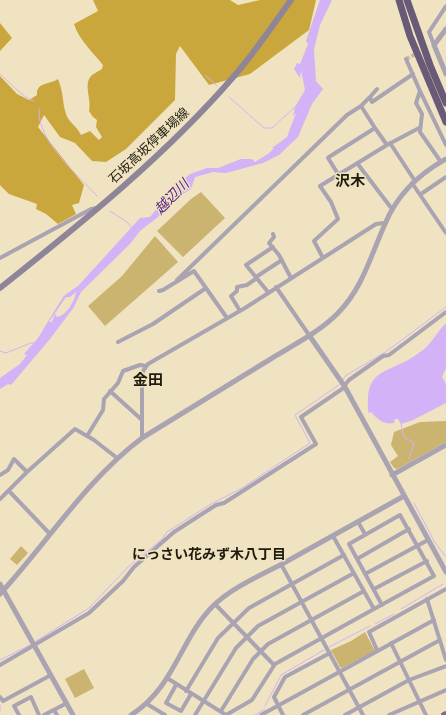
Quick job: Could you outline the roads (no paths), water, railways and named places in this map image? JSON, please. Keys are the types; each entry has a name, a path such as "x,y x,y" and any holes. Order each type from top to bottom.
{"highway":[{"path":"399,0 410,36 446,122"},
{"path":"407,0 417,30 446,103"}],"main road":[{"name":"石坂高坂停車場線","path":"0,288 98,207 182,132 236,74 291,0"}],"street":[{"path":"446,6 429,32 446,74"},
{"path":"434,45 446,29"},
{"path":"406,59 446,145"},
{"path":"370,98 372,102 378,99 413,74"},
{"path":"177,280 347,115 361,106 377,89"},
{"path":"420,90 416,103 422,114 419,128 426,142 440,162"},
{"path":"361,106 414,182 446,233"},
{"path":"338,174 328,157 375,128"},
{"path":"323,258 314,241 336,223 338,216 332,202 320,186 388,144 419,128"},
{"path":"2,592 90,485 117,458 142,438 309,336 332,319 352,297 366,273 385,223 392,209 414,182 446,159"},
{"path":"357,163 392,209"},
{"path":"421,194 446,177"},
{"path":"0,258 91,208 98,207"},
{"path":"87,436 103,410 104,399 123,371 140,365 146,366 240,311 376,224 385,223"},
{"path":"273,234 274,237 269,243 282,260 291,278"},
{"path":"268,292 246,265 273,247"},
{"path":"240,311 231,296 236,291 237,287 247,285 282,260"},
{"path":"159,291 194,271 226,318"},
{"path":"276,287 344,386 446,572"},
{"path":"118,342 153,324 206,288"},
{"path":"0,665 89,613 123,581 134,567 174,532 216,505 224,503 316,444 301,417 344,386 349,380 383,356 389,355 446,312"},
{"path":"142,438 142,378 146,366"},
{"path":"110,392 142,420"},
{"path":"0,499 27,472 75,429 117,458"},
{"path":"392,475 446,445"},
{"path":"0,475 8,470 14,459 27,472"},
{"path":"9,490 50,534"},
{"path":"134,714 147,704 167,678 207,613 215,604 234,590 404,496"},
{"path":"167,678 226,715 252,700 274,665 433,576 427,561 400,515 349,544 382,604"},
{"path":"358,522 365,534"},
{"path":"357,559 409,530"},
{"path":"333,536 374,609"},
{"path":"365,574 428,540"},
{"path":"186,691 218,638 249,608 344,556"},
{"path":"374,589 427,561"},
{"path":"280,564 363,715"},
{"path":"195,715 236,648 258,626 354,573"},
{"path":"0,584 2,592 73,715"},
{"path":"377,650 369,632 446,590"},
{"path":"221,711 253,659 268,644 364,592"},
{"path":"427,599 446,660"},
{"path":"215,604 274,665"},
{"path":"263,715 377,650 434,620"},
{"path":"303,715 440,640"},
{"path":"390,643 401,661 426,715"},
{"path":"283,715 274,697 286,677 330,653"},
{"path":"345,715 409,680 446,666"},
{"path":"0,697 3,702 51,675"},
{"path":"176,685 166,703 181,711 191,694"},
{"path":"389,715 419,700 446,690"},
{"path":"19,715 14,706 31,697 39,715"},
{"path":"44,715 67,703"},
{"path":"147,704 166,715"},
{"path":"54,710 57,715"}],"water":[{"name":"越辺川","path":"320,0 332,0 320,25 314,49 316,81 323,89 312,104 298,137 279,155 263,163 226,173 213,172 195,177 191,189 180,196 168,207 169,210 140,231 130,244 81,292 74,307 50,339 11,385 8,384 0,389 0,378 20,364 27,355 24,354 38,338 63,297 78,286 140,218 150,217 166,197 164,197 190,174 207,168 218,168 241,159 252,159 255,162 268,154 274,148 272,148 287,137 296,113 293,116 295,107 305,90 301,70 300,78 294,69 297,63 300,64 308,44 306,41","holes":["76,292 67,311 57,317 55,314 52,322 49,322 66,297 70,297"]},
{"path":"445,324 446,368 442,377 446,384 446,403 413,420 401,424 398,419 395,419 394,423 387,423 378,419 371,412 369,413 369,390 374,379 423,350"}],"waterway":[{"path":"0,74 22,94 34,101"},
{"path":"205,75 217,86"},
{"path":"229,97 264,128 272,128 296,106"},
{"path":"39,109 40,121 44,133 51,145 69,167 97,196"},
{"path":"110,211 127,222 132,228"},
{"path":"343,380 345,376 387,351 446,307"},
{"path":"0,351 6,353 31,343 35,343"},
{"path":"36,641 89,608 128,567 162,539 167,532 211,504 242,488 310,443 295,415 339,385"},
{"path":"401,424 404,437 414,443 409,459"},
{"path":"414,503 434,541 446,557"},
{"path":"401,609 443,584"},
{"path":"375,624 394,614"},
{"path":"329,647 370,626"},
{"path":"0,660 30,645"},
{"path":"265,706 281,675 324,650"},
{"path":"0,705 0,711"},
{"path":"255,715 265,709"}],"tunnel":[{"path":"406,59 418,53"}],"district":[{"name":"沢木","path":"350,181"},
{"name":"金田","path":"148,380"},
{"name":"にっさい花みず木八丁目","path":"209,555"}]}
